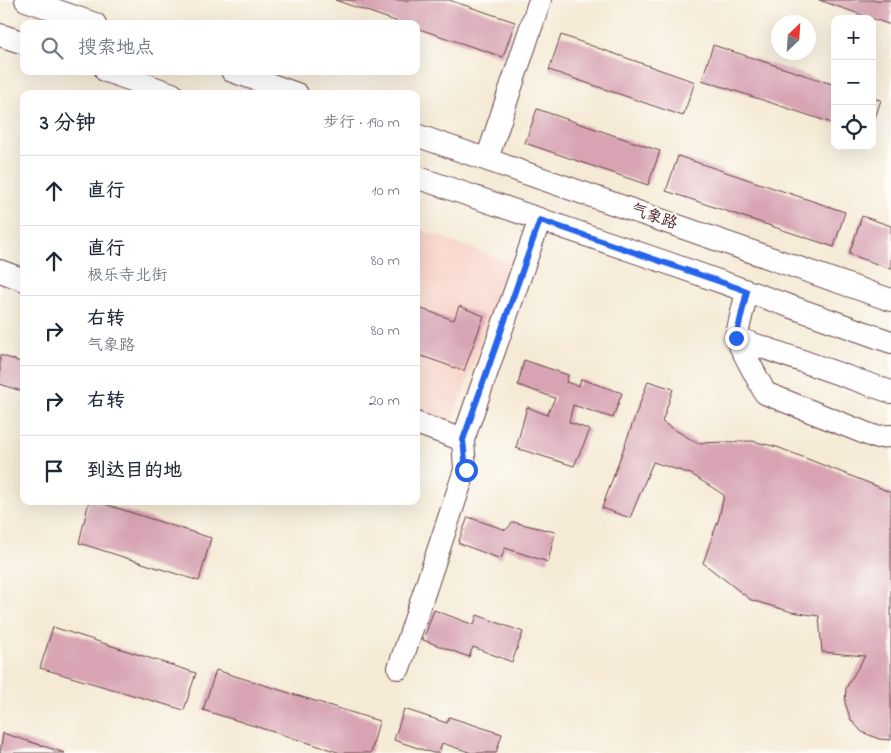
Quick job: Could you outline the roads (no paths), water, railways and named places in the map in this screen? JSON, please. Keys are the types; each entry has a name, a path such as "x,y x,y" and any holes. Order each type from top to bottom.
{"street":[{"path":"26,0 83,20"},
{"path":"487,159 540,0"},
{"path":"0,35 20,42"},
{"path":"117,75 161,90"},
{"path":"243,75 286,90"},
{"name":"气象路","path":"420,136 891,300"},
{"path":"420,178 891,342"},
{"path":"399,668 466,470 463,440 540,220"},
{"path":"0,271 20,278"},
{"path":"747,291 736,338 765,393 875,437 891,436"},
{"path":"736,338 891,392"},
{"path":"420,424 463,440"}]}
